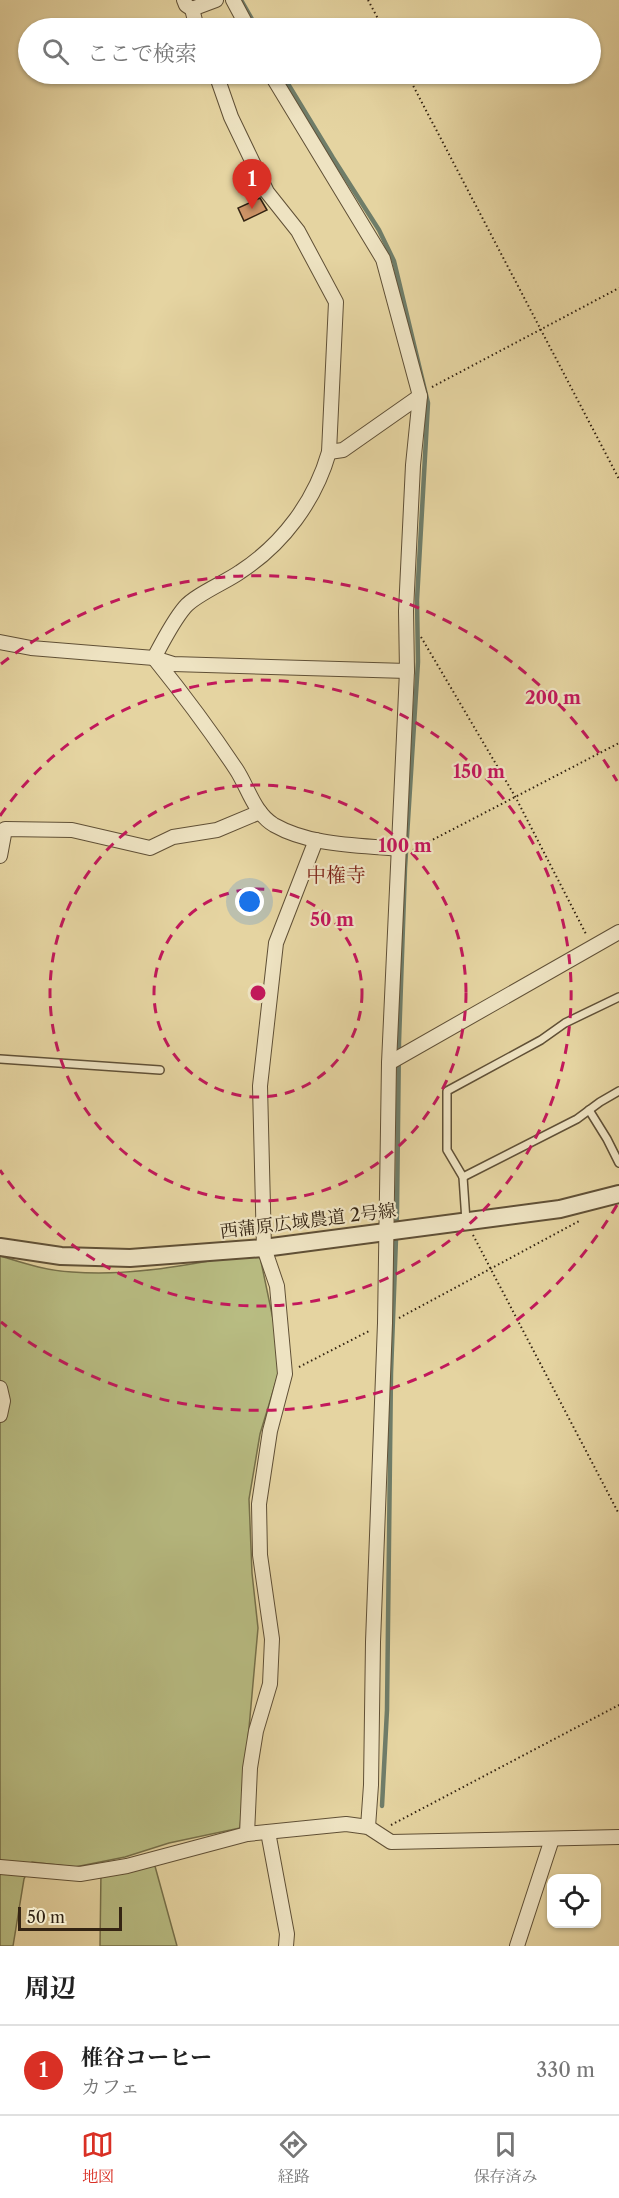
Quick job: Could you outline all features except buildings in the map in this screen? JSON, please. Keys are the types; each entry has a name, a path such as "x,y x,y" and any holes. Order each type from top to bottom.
{"street":[{"path":"188,5 199,8 216,0"},
{"path":"233,0 243,18"},
{"path":"154,658 186,605 242,571 276,544 308,503 325,467 329,452 336,302 297,231 267,192 231,117 219,84"},
{"path":"277,84 383,259 420,396 413,465 406,611 407,670 389,1063 385,1323 373,1642 372,1830"},
{"path":"329,452 343,450 420,396"},
{"path":"0,642 32,648 154,658 174,664 407,670"},
{"path":"154,658 232,763 260,812 273,824 316,840 399,849"},
{"path":"0,856 5,829 72,830 150,848 173,837 217,830 260,812"},
{"path":"247,1834 250,1768 254,1740 270,1684 272,1639 260,1555 259,1504 270,1431 285,1374 277,1286 264,1248 260,1086 276,943 316,840"},
{"path":"389,1063 619,932"},
{"name":"西蒲原広域農道 2号線","path":"0,1246 61,1256 130,1258 264,1248 561,1209 619,1194"},
{"path":"0,1388 3,1401 0,1415"},
{"path":"0,1867 80,1874 127,1866 247,1834 346,1824 372,1830 391,1842 619,1837"},
{"path":"268,1832 287,1934 286,1946"},
{"path":"517,1946 552,1839"}],"lane":[{"path":"466,1221 463,1177 447,1150 447,1091 541,1040 565,1023 619,997"},
{"path":"0,1059 160,1070"},
{"path":"463,1177 577,1119 619,1091"},
{"path":"589,1110 619,1162"}],"path":[{"path":"368,0 378,18"},
{"path":"412,84 619,479"},
{"path":"420,396 619,288"},
{"path":"406,611 516,798 593,947"},
{"path":"399,849 412,851 427,845 619,743"},
{"path":"285,1374 399,1318 587,1218 599,1201"},
{"path":"466,1221 619,1514"},
{"path":"372,1830 619,1705"}],"green space":[{"path":"259,1252 282,1362 260,1434 249,1499 252,1573 258,1628 240,1828 75,1867 32,1862 24,1879 13,1946 0,1946 0,1256 53,1270 119,1273 166,1268"},
{"path":"153,1859 177,1946 100,1946 101,1871"}],"waterway":[{"path":"241,0 251,18"},
{"path":"288,84 379,230 394,261 428,403 417,600 418,662 405,868 399,1042 397,1212 391,1373 387,1710 382,1806"}],"place":[{"name":"椎谷コーヒー","path":"252,209"}],"district":[{"name":"中権寺","path":"336,875"}]}
